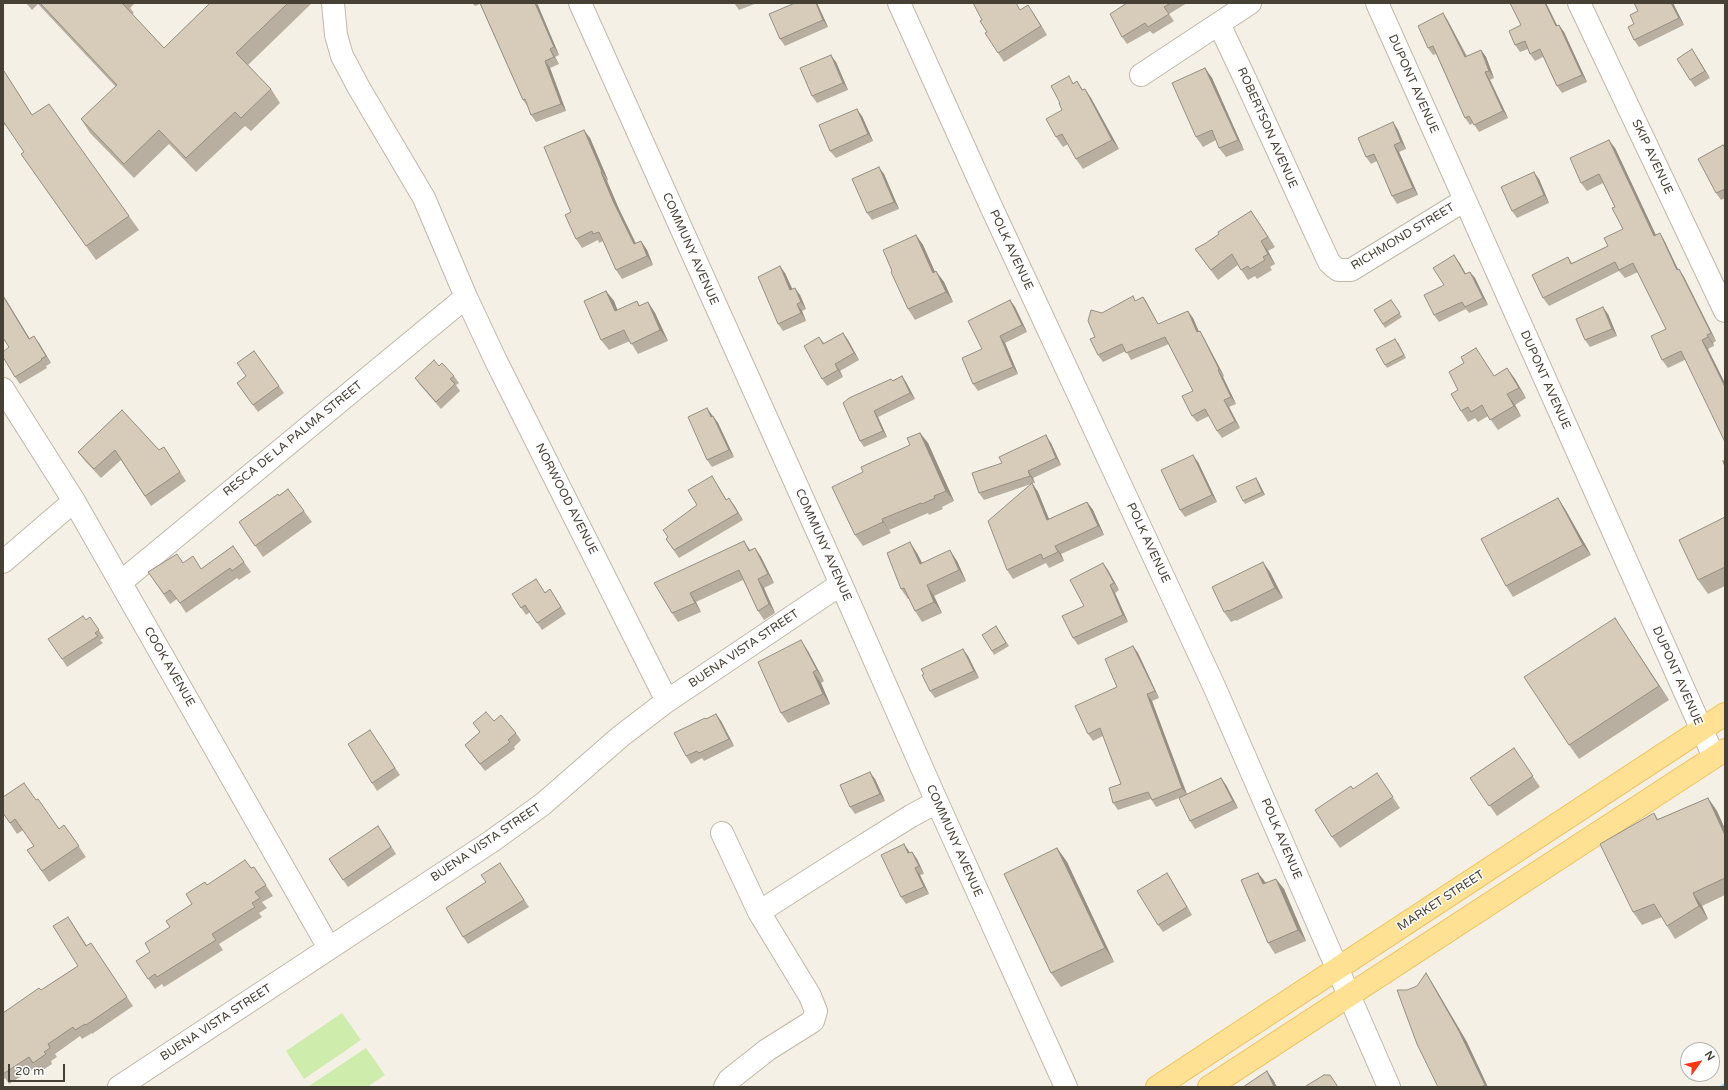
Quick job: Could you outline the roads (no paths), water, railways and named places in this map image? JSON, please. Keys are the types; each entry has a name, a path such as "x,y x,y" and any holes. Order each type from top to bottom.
{"main road":[{"name":"MARKET STREET","path":"1157,1087 1725,714"},
{"path":"1209,1087 1719,753"}],"street":[{"name":"NORWOOD AVENUE","path":"333,3 336,35 342,56 359,88 424,198 466,297 500,368 667,701"},
{"name":"COMMUNY AVENUE","path":"580,3 841,584 936,802 1066,1087"},
{"name":"POLK AVENUE","path":"900,3 989,202 1214,686 1388,1087"},
{"path":"1141,74 1250,3"},
{"name":"DUPONT AVENUE","path":"1377,3 1701,730 1719,753"},
{"name":"SKIP AVENUE","path":"1579,3 1725,311"},
{"name":"ROBERTSON AVENUE","path":"1219,24 1315,232"},
{"name":"RICHMOND STREET","path":"1315,232 1329,262 1338,270 1351,270 1465,200"},
{"name":"RESCA DE LA PALMA STREET","path":"121,582 466,297"},
{"name":"COOK AVENUE","path":"3,389 74,502 121,582 330,948"},
{"path":"3,562 74,502"},
{"name":"BUENA VISTA STREET","path":"119,1087 492,841 543,804 621,736 667,701 841,584"},
{"path":"759,912 911,816 936,802"},
{"path":"722,833 759,912 816,1008 813,1021 766,1050 732,1080"}]}
